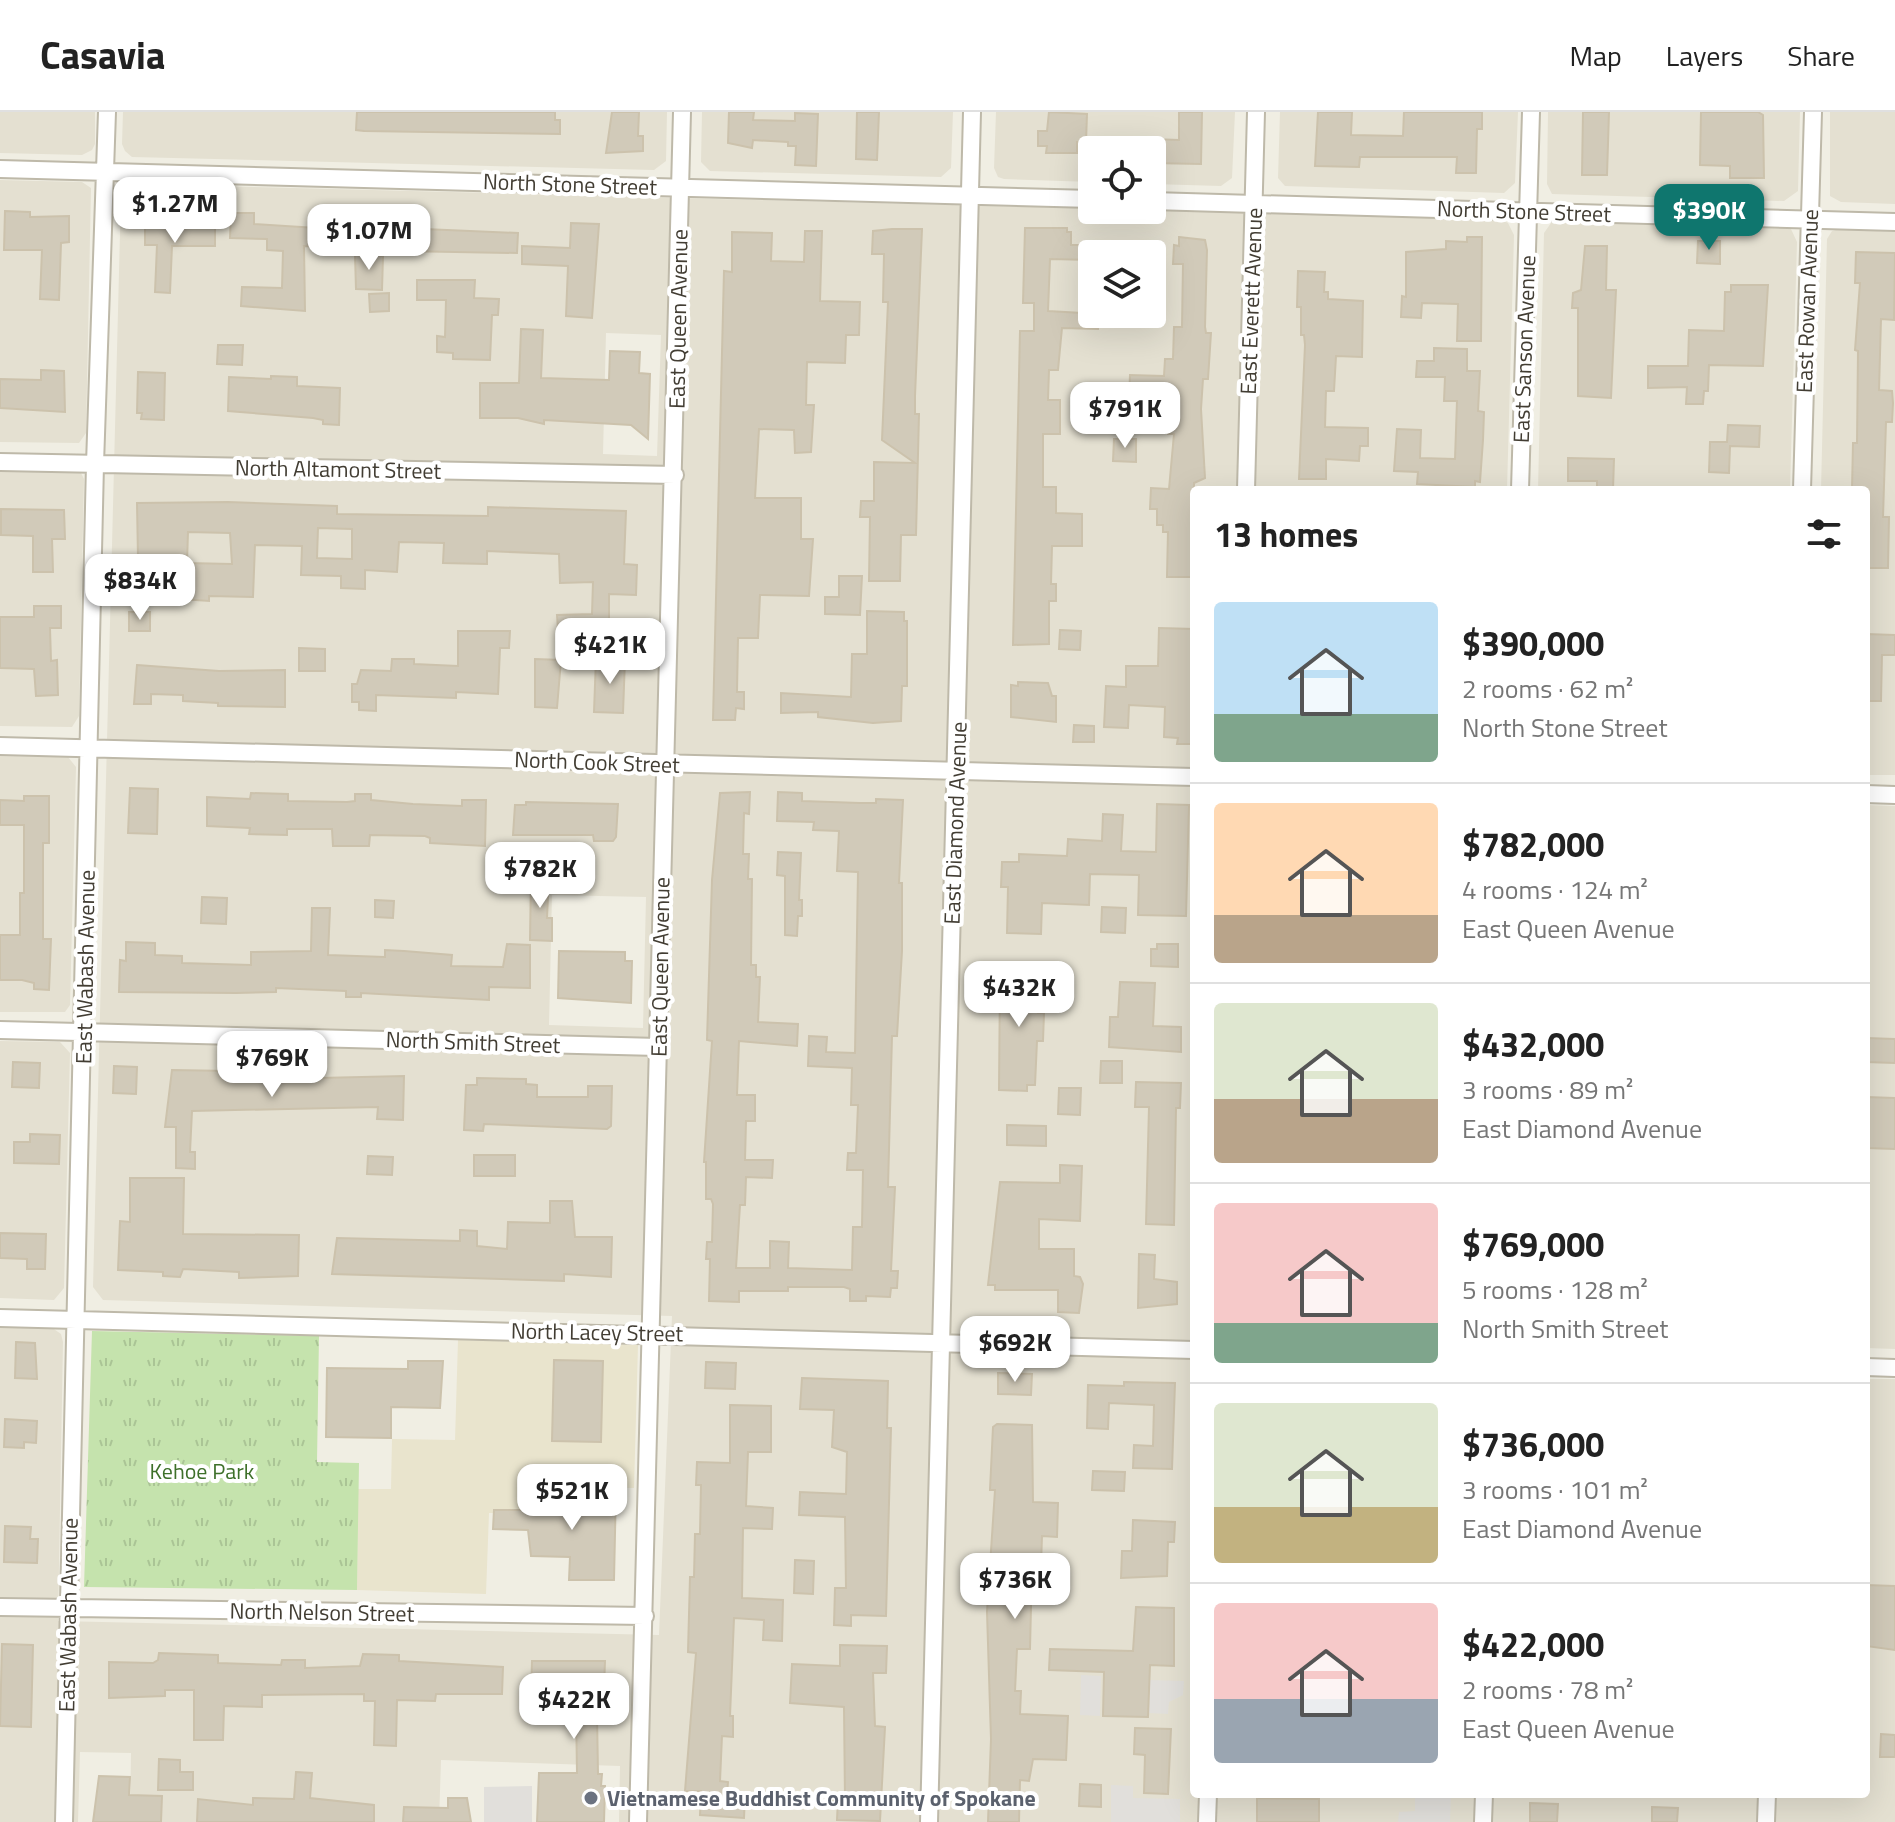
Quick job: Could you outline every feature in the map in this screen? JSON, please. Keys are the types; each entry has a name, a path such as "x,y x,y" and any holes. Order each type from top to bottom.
{"street":[{"name":"East Wabash Avenue","path":"64,1822 95,464 107,112"},
{"name":"East Queen Avenue","path":"638,1822 653,1334 682,112"},
{"name":"East Diamond Avenue","path":"929,1822 972,112"},
{"name":"East Everett Avenue","path":"1246,486 1256,112"},
{"name":"East Sanson Avenue","path":"1520,486 1531,112"},
{"name":"East Rowan Avenue","path":"1802,486 1813,112"},
{"name":"North Stone Street","path":"0,169 1078,199"},
{"name":"North Stone Street","path":"1166,201 1895,222"},
{"name":"North Altamont Street","path":"0,462 675,475"},
{"name":"North Cook Street","path":"0,746 1190,777"},
{"path":"1870,794 1895,795"},
{"name":"North Smith Street","path":"0,1030 658,1047"},
{"name":"North Lacey Street","path":"0,1318 1190,1350"},
{"path":"1870,1367 1895,1368"},
{"name":"North Nelson Street","path":"0,1607 645,1616"},
{"path":"1207,1822 1208,1798"},
{"path":"1483,1822 1484,1798"},
{"path":"1766,1822 1767,1798"}],"shaded area":[{"path":"0,112 95,112 95,144 92,150 82,155 0,153"},
{"path":"123,112 667,112 666,161 654,170 132,157 122,144"},
{"path":"702,112 953,112 951,168 941,177 710,171 701,162"},
{"path":"996,112 1235,112 1232,178 1221,186 1166,184 1166,136 1078,136 1078,182 1004,179 998,177 994,168"},
{"path":"1280,112 1518,112 1515,183 1504,193 1285,186 1278,178"},
{"path":"1548,112 1800,112 1798,191 1784,201 1552,194 1547,184"},
{"path":"1830,112 1895,112 1895,204 1841,202 1830,196"},
{"path":"0,180 82,182 91,188 86,433 79,443 0,442"},
{"path":"128,185 1078,208 1078,224 1166,224 1166,210 1500,219 1508,223 1514,235 1507,486 1190,486 1190,1798 1870,1798 1870,1379 1895,1379 1895,1822 619,1822 620,1766 441,1760 439,1822 130,1822 131,1753 80,1752 78,1822 0,1822 0,1326 51,1327 61,1334 63,1342 58,1621 659,1635 672,1316 103,1300 93,1287 121,194","holes":["606,333 661,335 657,456 603,454","552,895 646,897 643,1028 549,1025"]},
{"path":"1551,223 1791,229 1797,242 1790,486 1538,486 1544,233"},
{"path":"1832,231 1895,232 1895,775 1870,775 1870,486 1821,486 1827,239"},
{"path":"0,467 80,471 84,479 79,716 72,727 0,726"},
{"path":"0,756 68,757 76,767 70,1005 65,1012 0,1012"},
{"path":"1870,805 1895,806 1895,1349 1870,1348"},
{"path":"0,1041 60,1042 70,1053 64,1288 54,1300 0,1298"},
{"path":"458,1340 638,1345 634,1488 561,1487 560,1514 489,1513 486,1594 357,1590 358,1489 391,1489 392,1439 455,1440"},
{"path":"1081,1675 1101,1676 1100,1716 1080,1715"},
{"path":"1150,1680 1184,1681 1183,1695 1169,1702 1168,1714 1149,1713"},
{"path":"1111,1785 1133,1786 1133,1798 1180,1799 1180,1822 1111,1822"},
{"path":"532,1786 532,1822 484,1822 484,1787"},
{"path":"1415,1798 1451,1798 1450,1822 1398,1822 1399,1812 1415,1811"}],"green space":[{"name":"Kehoe Park","path":"92,1331 319,1336 317,1462 359,1463 357,1590 84,1587"}],"building":[{"path":"357,112 555,112 555,120 560,120 560,134 364,131 356,130"},
{"path":"612,112 639,112 638,136 643,136 643,151 606,153"},
{"path":"729,112 754,112 753,120 795,121 795,113 818,114 816,166 795,165 796,146 788,146 788,142 753,140 752,148 728,143"},
{"path":"857,112 879,112 877,160 856,159"},
{"path":"1049,112 1087,114 1086,136 1078,136 1077,153 1046,153 1047,146 1038,146 1038,131 1047,131"},
{"path":"1179,112 1202,112 1201,164 1166,163 1166,140 1179,140"},
{"path":"1318,112 1352,112 1351,135 1403,136 1404,112 1482,112 1482,129 1477,129 1476,173 1456,173 1457,157 1360,157 1359,167 1315,166"},
{"path":"1583,112 1609,112 1607,175 1582,175"},
{"path":"1701,112 1758,112 1763,115 1764,178 1730,178 1730,166 1700,165"},
{"path":"5,211 30,212 30,217 69,216 69,242 61,243 59,300 40,299 42,250 4,250"},
{"path":"231,213 254,213 254,224 317,228 318,213 337,215 335,248 304,246 305,311 241,306 242,287 282,288 283,251 267,250 267,239 230,238"},
{"path":"145,222 215,223 215,246 172,246 170,293 155,292 157,245 145,245"},
{"path":"571,223 599,224 592,318 566,316 568,266 522,264 522,246 570,248"},
{"path":"401,228 518,233 517,253 401,251"},
{"path":"1025,228 1067,228 1067,232 1071,232 1071,245 1078,245 1078,260 1050,259 1048,311 1078,313 1078,328 1098,329 1062,328 1058,370 1049,370 1048,400 1060,400 1060,434 1043,434 1043,487 1056,487 1056,513 1082,514 1082,546 1052,546 1051,584 1056,584 1056,601 1049,601 1049,644 1013,645 1020,331 1034,331 1034,303 1023,303"},
{"path":"922,229 915,396 915,414 919,414 916,535 901,535 900,581 869,581 870,517 860,517 861,501 874,501 874,462 915,463 882,440 888,302 883,302 884,254 872,254 873,231"},
{"path":"805,231 822,231 820,301 860,302 859,335 846,335 845,363 807,362 806,405 814,405 811,452 795,453 794,430 759,429 755,498 801,498 801,539 813,539 809,596 760,595 758,638 738,638 737,692 744,692 744,709 736,708 735,720 713,720 724,271 732,272 732,232 772,233 771,261 804,262"},
{"path":"1179,237 1205,240 1205,327 1206,333 1211,333 1208,379 1203,379 1201,409 1205,478 1190,486 1190,577 1167,577 1168,532 1163,532 1163,525 1157,525 1157,509 1150,509 1151,488 1169,489 1174,434 1168,434 1169,425 1128,423 1130,375 1164,376 1165,359 1173,359 1174,327 1182,327 1183,264 1173,264 1174,245 1179,246"},
{"path":"1467,237 1482,237 1481,341 1457,341 1458,304 1422,303 1421,318 1401,317 1402,296 1406,297 1406,252 1446,249 1446,241 1467,242"},
{"path":"1698,241 1720,241 1720,264 1697,263"},
{"path":"1585,246 1607,246 1606,290 1616,290 1611,398 1578,396 1578,308 1572,308 1573,293 1581,290"},
{"path":"1856,252 1895,253 1894,320 1881,319 1879,390 1892,391 1893,403 1892,422 1886,422 1883,517 1889,517 1888,568 1870,568 1870,486 1852,486 1853,443 1857,443 1858,351 1855,350 1860,283 1855,283"},
{"path":"355,255 383,256 382,290 356,289"},
{"path":"1298,271 1325,272 1324,292 1328,292 1328,299 1363,301 1362,357 1336,356 1334,391 1326,391 1325,427 1368,428 1368,446 1360,446 1359,461 1326,459 1326,479 1299,479 1305,345 1304,335 1301,335 1301,307 1297,307"},
{"path":"417,280 475,280 474,298 499,299 498,315 492,315 490,360 453,359 453,353 437,352 437,336 445,337 446,300 417,300"},
{"path":"1731,285 1768,285 1763,366 1709,365 1708,391 1704,391 1703,404 1686,404 1687,387 1648,388 1648,366 1688,366 1689,330 1724,331 1725,292 1731,292"},
{"path":"389,293 389,311 370,312 369,294"},
{"path":"521,329 543,330 541,378 609,380 610,351 640,352 639,373 650,374 648,439 631,425 544,420 544,424 518,418 480,418 480,383 519,383"},
{"path":"218,345 243,345 242,365 217,364"},
{"path":"1434,348 1467,349 1467,371 1480,371 1478,411 1484,412 1483,440 1480,482 1475,481 1475,486 1417,484 1418,472 1394,471 1397,429 1421,430 1420,458 1455,459 1457,401 1444,401 1445,377 1416,377 1417,361 1434,361"},
{"path":"41,370 64,371 65,412 0,408 0,379 41,380"},
{"path":"138,372 165,373 164,420 141,419 142,413 137,413"},
{"path":"271,376 297,377 297,386 340,388 339,425 323,424 323,420 313,418 228,411 229,377 271,379"},
{"path":"1728,425 1760,426 1759,447 1730,446 1729,473 1709,472 1710,442 1727,442"},
{"path":"1114,439 1136,439 1136,462 1113,461"},
{"path":"1568,458 1614,459 1613,486 1597,486 1597,481 1568,481"},
{"path":"137,503 337,506 337,514 488,516 488,507 626,511 624,564 637,565 636,595 609,594 609,642 588,643 588,629 558,630 557,615 592,614 593,582 560,583 559,554 487,551 487,564 443,563 444,543 399,542 397,572 365,570 365,589 341,588 341,576 301,575 302,546 255,545 253,597 209,596 209,601 138,596 139,582 130,582 131,558 138,558","holes":["318,528 352,529 352,559 317,558","188,532 230,533 232,564 187,563"]},
{"path":"1,509 64,510 65,539 52,539 53,572 33,572 33,536 1,535"},
{"path":"839,576 862,576 860,615 825,614 825,597 839,597"},
{"path":"34,606 61,606 61,628 50,628 51,661 57,660 58,695 36,696 34,669 0,668 0,617 34,617"},
{"path":"867,611 904,612 904,621 907,621 907,686 902,686 901,721 873,723 818,717 818,712 781,713 781,693 851,697 852,654 867,654"},
{"path":"129,612 150,612 150,631 129,631"},
{"path":"1159,628 1190,629 1190,744 1177,744 1178,738 1164,737 1165,707 1129,705 1128,728 1104,727 1106,686 1126,687 1126,666 1158,666"},
{"path":"1060,630 1081,631 1080,650 1059,649"},
{"path":"458,631 510,631 509,648 500,648 498,694 456,692 456,698 376,695 376,711 359,710 359,702 352,702 352,684 357,684 361,670 391,671 392,659 414,659 414,664 458,666"},
{"path":"1870,634 1895,635 1895,655 1882,655 1881,701 1870,701"},
{"path":"299,648 325,649 325,671 299,671"},
{"path":"596,658 625,659 623,713 594,712"},
{"path":"535,659 561,660 557,708 535,707"},
{"path":"137,665 219,671 285,670 285,707 218,706 218,703 183,701 183,695 151,694 151,704 134,704"},
{"path":"1018,682 1048,683 1052,696 1056,696 1056,722 1011,717 1011,685 1018,686"},
{"path":"1074,725 1094,726 1094,742 1073,742"},
{"path":"130,788 158,789 157,834 128,833"},
{"path":"750,792 749,814 744,813 743,854 749,854 748,879 752,879 751,965 756,965 756,977 760,977 758,1022 798,1024 797,1046 739,1041 737,1095 755,1095 755,1121 746,1121 745,1160 773,1160 772,1178 746,1177 745,1205 740,1205 736,1268 770,1268 770,1241 789,1242 788,1268 852,1270 853,1227 862,1227 863,1170 847,1170 848,1153 856,1153 858,1105 851,1105 852,1068 808,1066 809,1036 827,1037 826,1052 855,1053 858,872 837,871 839,831 813,830 814,822 777,821 778,792 802,793 802,801 876,803 876,799 903,800 899,883 902,883 902,951 897,1036 892,1036 888,1187 895,1187 891,1271 898,1271 897,1288 891,1288 890,1297 866,1296 866,1301 850,1301 850,1289 844,1287 788,1287 788,1291 739,1291 739,1302 709,1301 710,1259 706,1259 707,1242 712,1242 713,1204 711,1199 706,1199 704,1162 712,1041 707,1040 712,880 720,793"},
{"path":"251,793 288,794 288,801 347,802 355,801 355,794 371,794 371,800 413,804 462,806 462,800 486,800 485,846 430,843 430,838 425,836 370,835 369,846 333,846 332,829 287,829 287,835 249,834 250,828 207,826 207,797 250,799"},
{"path":"24,796 49,796 49,843 43,843 43,939 51,939 49,990 34,989 34,983 22,980 0,980 0,935 20,935 20,893 24,893 24,825 0,825 0,800 24,801"},
{"path":"526,802 618,804 616,837 613,841 594,841 593,835 513,835 515,805 526,805"},
{"path":"1157,804 1189,805 1186,916 1138,915 1139,875 1090,874 1089,905 1042,903 1041,934 1007,933 1008,887 1001,887 1002,862 1019,862 1019,854 1067,856 1068,839 1102,841 1103,814 1123,815 1121,851 1156,852"},
{"path":"778,852 801,853 799,900 802,900 802,916 798,916 797,936 785,935 785,876 777,875"},
{"path":"531,876 549,877 547,918 552,918 552,941 530,940"},
{"path":"202,897 227,898 226,924 201,923"},
{"path":"375,900 394,901 393,918 375,917"},
{"path":"1102,907 1126,908 1125,933 1101,932"},
{"path":"312,908 330,908 328,955 385,957 385,950 404,951 452,955 451,966 503,967 507,944 530,945 530,988 489,987 489,1000 361,993 361,997 346,997 346,991 276,988 276,992 119,992 120,960 126,961 126,942 155,943 155,955 182,956 182,963 251,965 251,952 311,951"},
{"path":"1157,944 1178,944 1178,967 1151,966 1151,949 1157,949"},
{"path":"559,951 625,952 625,961 632,961 631,1003 558,998"},
{"path":"1006,967 1034,968 1034,980 1040,980 1038,1013 1044,1013 1043,1041 1037,1041 1035,1085 1027,1085 1027,1091 999,1090 1000,977 1006,977"},
{"path":"1120,982 1155,983 1153,1026 1181,1027 1181,1052 1109,1047 1110,1017 1118,1017"},
{"path":"1870,1038 1895,1039 1895,1063 1870,1062"},
{"path":"1101,1061 1122,1061 1122,1083 1100,1083"},
{"path":"13,1062 40,1063 39,1088 12,1087"},
{"path":"114,1066 137,1067 136,1094 113,1093"},
{"path":"172,1070 229,1071 229,1080 404,1076 403,1120 377,1119 378,1107 192,1111 190,1152 195,1152 195,1169 176,1168 176,1127 165,1127"},
{"path":"477,1078 526,1079 526,1084 537,1085 537,1097 588,1097 588,1086 612,1086 611,1126 607,1129 484,1124 483,1131 464,1130 466,1085 477,1085"},
{"path":"1136,1082 1181,1083 1180,1108 1176,1108 1174,1225 1146,1224 1149,1107 1135,1107"},
{"path":"1059,1088 1081,1088 1080,1115 1058,1114"},
{"path":"1870,1097 1895,1098 1895,1149 1870,1148"},
{"path":"1007,1125 1046,1126 1046,1146 1007,1145"},
{"path":"30,1134 60,1135 59,1164 14,1163 14,1142 30,1142"},
{"path":"474,1155 515,1155 515,1176 474,1176"},
{"path":"368,1156 393,1157 392,1175 367,1174"},
{"path":"1060,1165 1082,1166 1080,1221 1039,1219 1039,1249 1074,1249 1074,1276 1080,1277 1083,1284 1079,1313 1058,1312 1058,1290 995,1290 995,1285 988,1285 1000,1182 1060,1183"},
{"path":"130,1178 184,1178 183,1234 299,1235 298,1276 239,1278 239,1272 183,1269 180,1277 163,1276 163,1272 118,1270 120,1221 130,1222"},
{"path":"550,1201 572,1201 575,1237 612,1237 611,1277 564,1274 564,1281 332,1274 337,1238 460,1241 460,1230 477,1231 477,1246 507,1249 508,1222 550,1223"},
{"path":"0,1233 46,1234 45,1269 27,1269 27,1259 0,1258"},
{"path":"1139,1254 1155,1255 1154,1279 1177,1282 1177,1304 1138,1308"},
{"path":"16,1342 35,1343 37,1379 15,1378"},
{"path":"554,1360 603,1361 601,1442 552,1441"},
{"path":"408,1361 443,1361 440,1408 391,1407 391,1438 326,1437 327,1368 408,1369"},
{"path":"706,1362 736,1363 735,1389 705,1388"},
{"path":"998,1373 1032,1374 1031,1395 998,1394"},
{"path":"802,1378 888,1381 887,1428 891,1428 886,1616 851,1615 851,1626 834,1625 835,1588 846,1588 845,1517 799,1515 800,1492 846,1494 847,1452 832,1447 834,1410 800,1409"},
{"path":"1124,1382 1175,1383 1172,1469 1133,1468 1134,1445 1153,1446 1154,1405 1109,1403 1108,1429 1087,1428 1088,1385 1124,1386"},
{"path":"730,1405 771,1406 771,1452 748,1452 746,1506 773,1508 772,1529 743,1528 742,1598 783,1600 782,1641 763,1640 764,1620 734,1618 730,1716 733,1716 733,1737 722,1736 720,1781 728,1782 727,1794 745,1795 744,1818 700,1815 701,1791 685,1791 696,1653 688,1652 690,1577 694,1577 695,1534 700,1534 701,1485 696,1485 697,1462 730,1463"},
{"path":"5,1419 37,1421 36,1443 24,1442 24,1448 4,1447"},
{"path":"997,1424 1032,1425 1033,1502 1058,1503 1057,1537 1042,1536 1041,1565 1032,1565 1030,1649 1017,1649 1015,1691 1021,1691 1020,1714 1068,1716 1066,1760 1033,1759 1029,1781 1020,1780 1019,1822 988,1822 991,1739 987,1612 995,1490 990,1490 993,1427"},
{"path":"1093,1471 1125,1472 1124,1491 1092,1490"},
{"path":"576,1486 616,1487 614,1580 569,1580 570,1557 531,1556 528,1530 493,1529 494,1510 575,1510"},
{"path":"1133,1520 1175,1522 1174,1542 1168,1542 1167,1576 1121,1578 1122,1551 1132,1551"},
{"path":"5,1526 31,1527 30,1539 38,1539 37,1563 4,1562"},
{"path":"795,1560 814,1561 813,1594 794,1593"},
{"path":"1870,1585 1895,1586 1895,1650 1870,1647"},
{"path":"1136,1607 1174,1608 1174,1666 1150,1665 1148,1717 1103,1716 1104,1672 1049,1670 1050,1649 1133,1651"},
{"path":"2,1644 33,1645 31,1727 0,1726"},
{"path":"840,1645 887,1646 886,1673 873,1673 875,1726 885,1727 880,1821 837,1820 838,1799 845,1800 844,1707 790,1703 792,1664 840,1666"},
{"path":"159,1653 218,1655 218,1663 281,1665 282,1660 305,1660 305,1668 360,1666 363,1654 399,1655 399,1661 503,1667 502,1694 436,1694 435,1701 397,1700 396,1746 374,1745 375,1701 364,1701 364,1694 262,1695 262,1707 224,1706 223,1740 194,1740 194,1690 165,1690 165,1696 109,1698 109,1662 153,1663 158,1660"},
{"path":"532,1661 605,1661 603,1715 597,1715 598,1774 602,1774 601,1786 605,1786 604,1822 537,1822 539,1773 577,1773 576,1708 574,1701 538,1699 538,1694 531,1694"},
{"path":"1135,1728 1171,1729 1168,1794 1144,1793 1145,1755 1134,1754"},
{"path":"1881,1734 1895,1735 1895,1757 1880,1757"},
{"path":"159,1759 180,1760 180,1772 193,1772 193,1790 158,1790"},
{"path":"296,1772 312,1773 310,1798 374,1805 374,1822 197,1822 198,1799 253,1805 253,1798 294,1799"},
{"path":"99,1776 130,1777 129,1795 162,1796 161,1822 93,1822"},
{"path":"1080,1784 1101,1785 1101,1807 1079,1806"},
{"path":"448,1798 467,1798 471,1822 403,1822 404,1807 448,1808"},
{"path":"1257,1798 1319,1799 1319,1822 1257,1822"},
{"path":"1530,1803 1558,1804 1557,1822 1530,1822"},
{"path":"1652,1807 1678,1808 1677,1822 1652,1822"}],"place":[{"name":"Vietnamese Buddhist Community of Spokane","path":"591,1798"}]}
